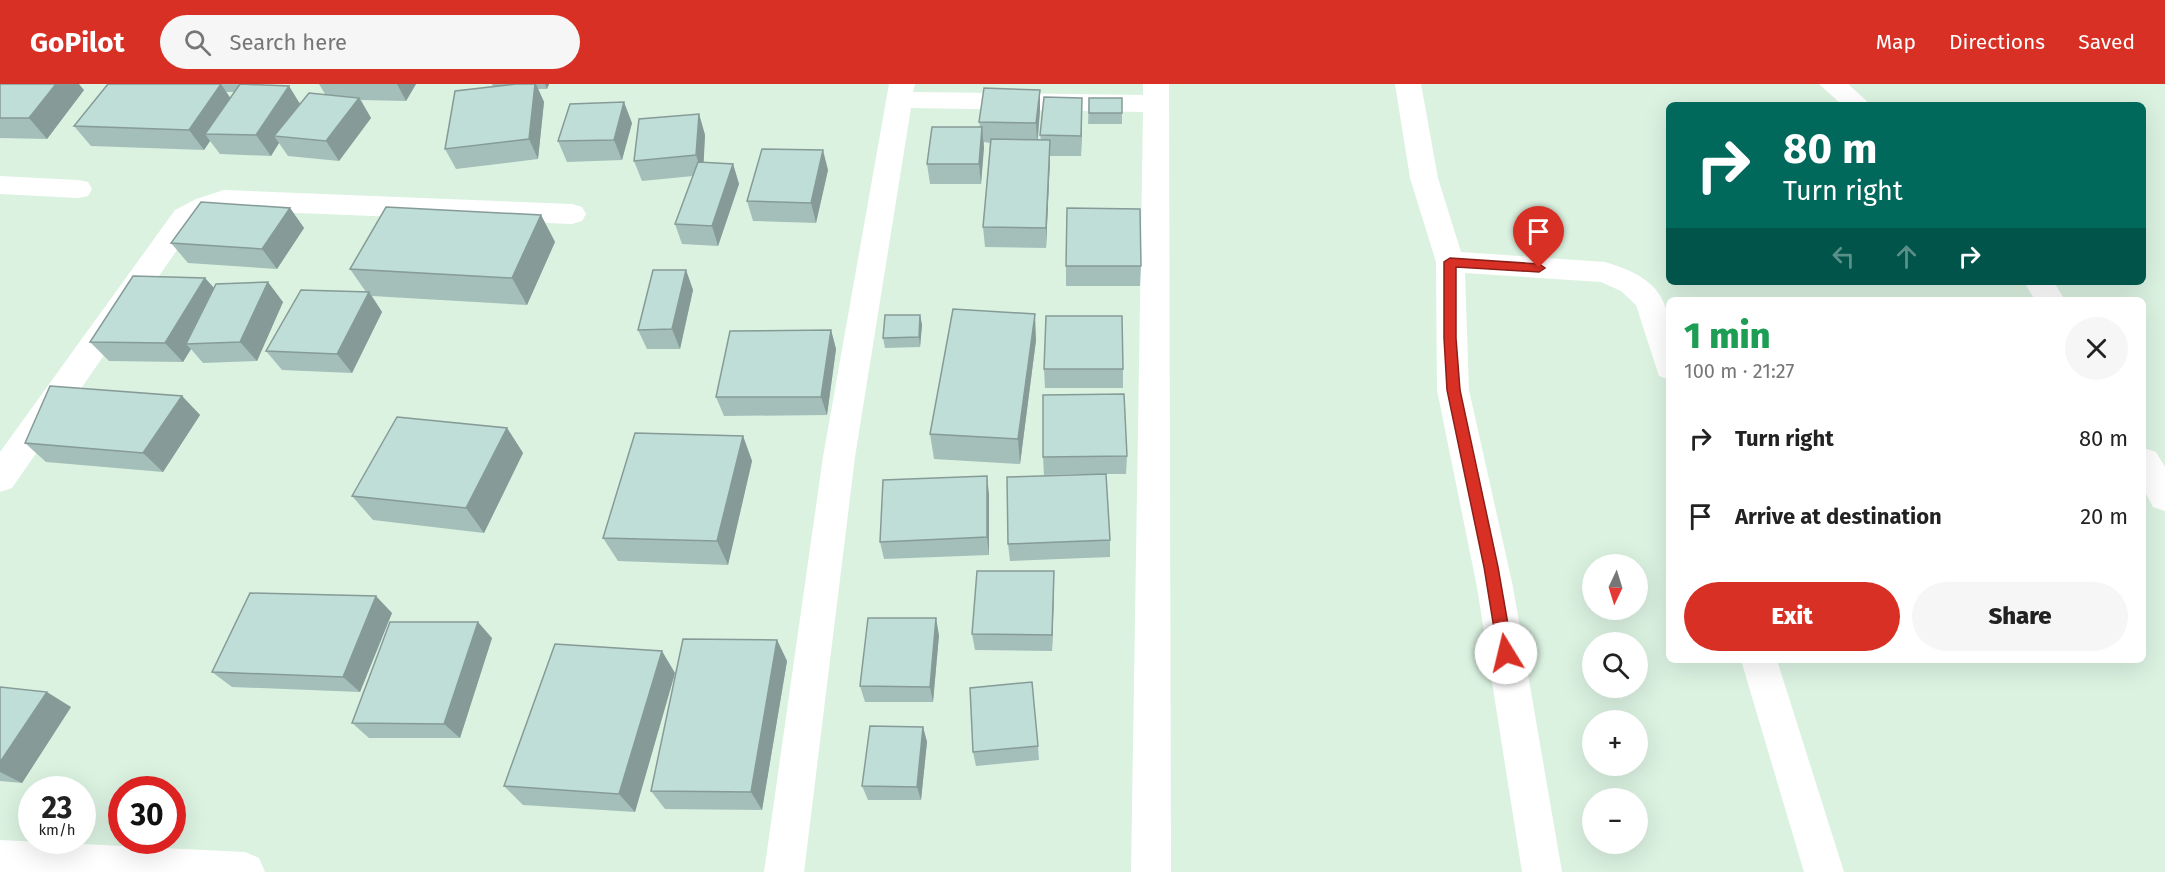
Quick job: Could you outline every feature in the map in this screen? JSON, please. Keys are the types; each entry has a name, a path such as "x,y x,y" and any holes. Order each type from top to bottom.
{"street":[{"path":"1408,84 1424,178 1450,262 1453,390 1495,588 1542,872"},
{"path":"1832,84 1853,102"},
{"path":"784,872 839,458 901,92 1156,94 1151,872"},
{"path":"0,185 78,189"},
{"path":"0,478 185,217 206,206 224,200 572,214"},
{"path":"1450,262 1605,272 1631,283 1649,300 1666,355"},
{"path":"2146,464 2165,497"},
{"path":"1760,663 1824,872"},
{"path":"0,860 245,872"}],"building":[{"path":"0,84 56,84 29,118 0,118"},
{"path":"108,84 221,84 189,130 74,126"},
{"path":"240,84 289,86 256,135 205,134"},
{"path":"535,84 529,139 445,149 455,91"},
{"path":"984,88 1040,90 1036,123 979,122"},
{"path":"309,93 359,98 326,141 274,136"},
{"path":"1044,97 1082,98 1081,136 1040,135"},
{"path":"1089,98 1122,98 1122,113 1089,113"},
{"path":"624,102 614,140 558,141 570,104"},
{"path":"699,114 696,155 634,161 639,119"},
{"path":"932,127 982,127 979,164 927,164"},
{"path":"991,139 1050,140 1046,228 983,227"},
{"path":"762,149 823,150 811,203 747,201"},
{"path":"698,162 733,164 712,226 675,224"},
{"path":"201,202 290,208 262,249 171,243"},
{"path":"386,207 541,215 512,278 350,269"},
{"path":"1067,208 1140,209 1141,266 1066,266"},
{"path":"653,270 686,270 672,329 638,330"},
{"path":"133,276 205,278 165,343 90,342"},
{"path":"268,282 240,342 186,344 216,284"},
{"path":"301,290 369,292 337,354 266,351"},
{"path":"953,309 1035,314 1018,439 930,434"},
{"path":"885,315 920,315 919,337 883,338"},
{"path":"1046,316 1122,316 1123,369 1044,369"},
{"path":"831,330 821,397 716,397 730,331"},
{"path":"50,386 182,396 143,453 25,443"},
{"path":"1124,394 1127,456 1043,457 1043,395"},
{"path":"397,417 507,428 466,508 352,496"},
{"path":"635,433 743,436 717,541 603,538"},
{"path":"1106,474 1110,540 1008,544 1007,477"},
{"path":"987,476 987,537 880,542 883,480"},
{"path":"977,571 1054,571 1052,635 972,634"},
{"path":"250,593 376,596 343,677 212,672"},
{"path":"868,618 936,618 930,687 860,686"},
{"path":"390,622 478,622 444,724 352,723"},
{"path":"683,639 777,640 751,792 651,791"},
{"path":"555,644 662,651 619,794 504,786"},
{"path":"1032,682 1038,746 973,752 970,688"},
{"path":"0,687 47,692 0,762"},
{"path":"870,726 923,727 917,787 862,786"}],"route":[{"path":"1506,653 1491,567 1453,390 1450,262 1539,268"}]}
